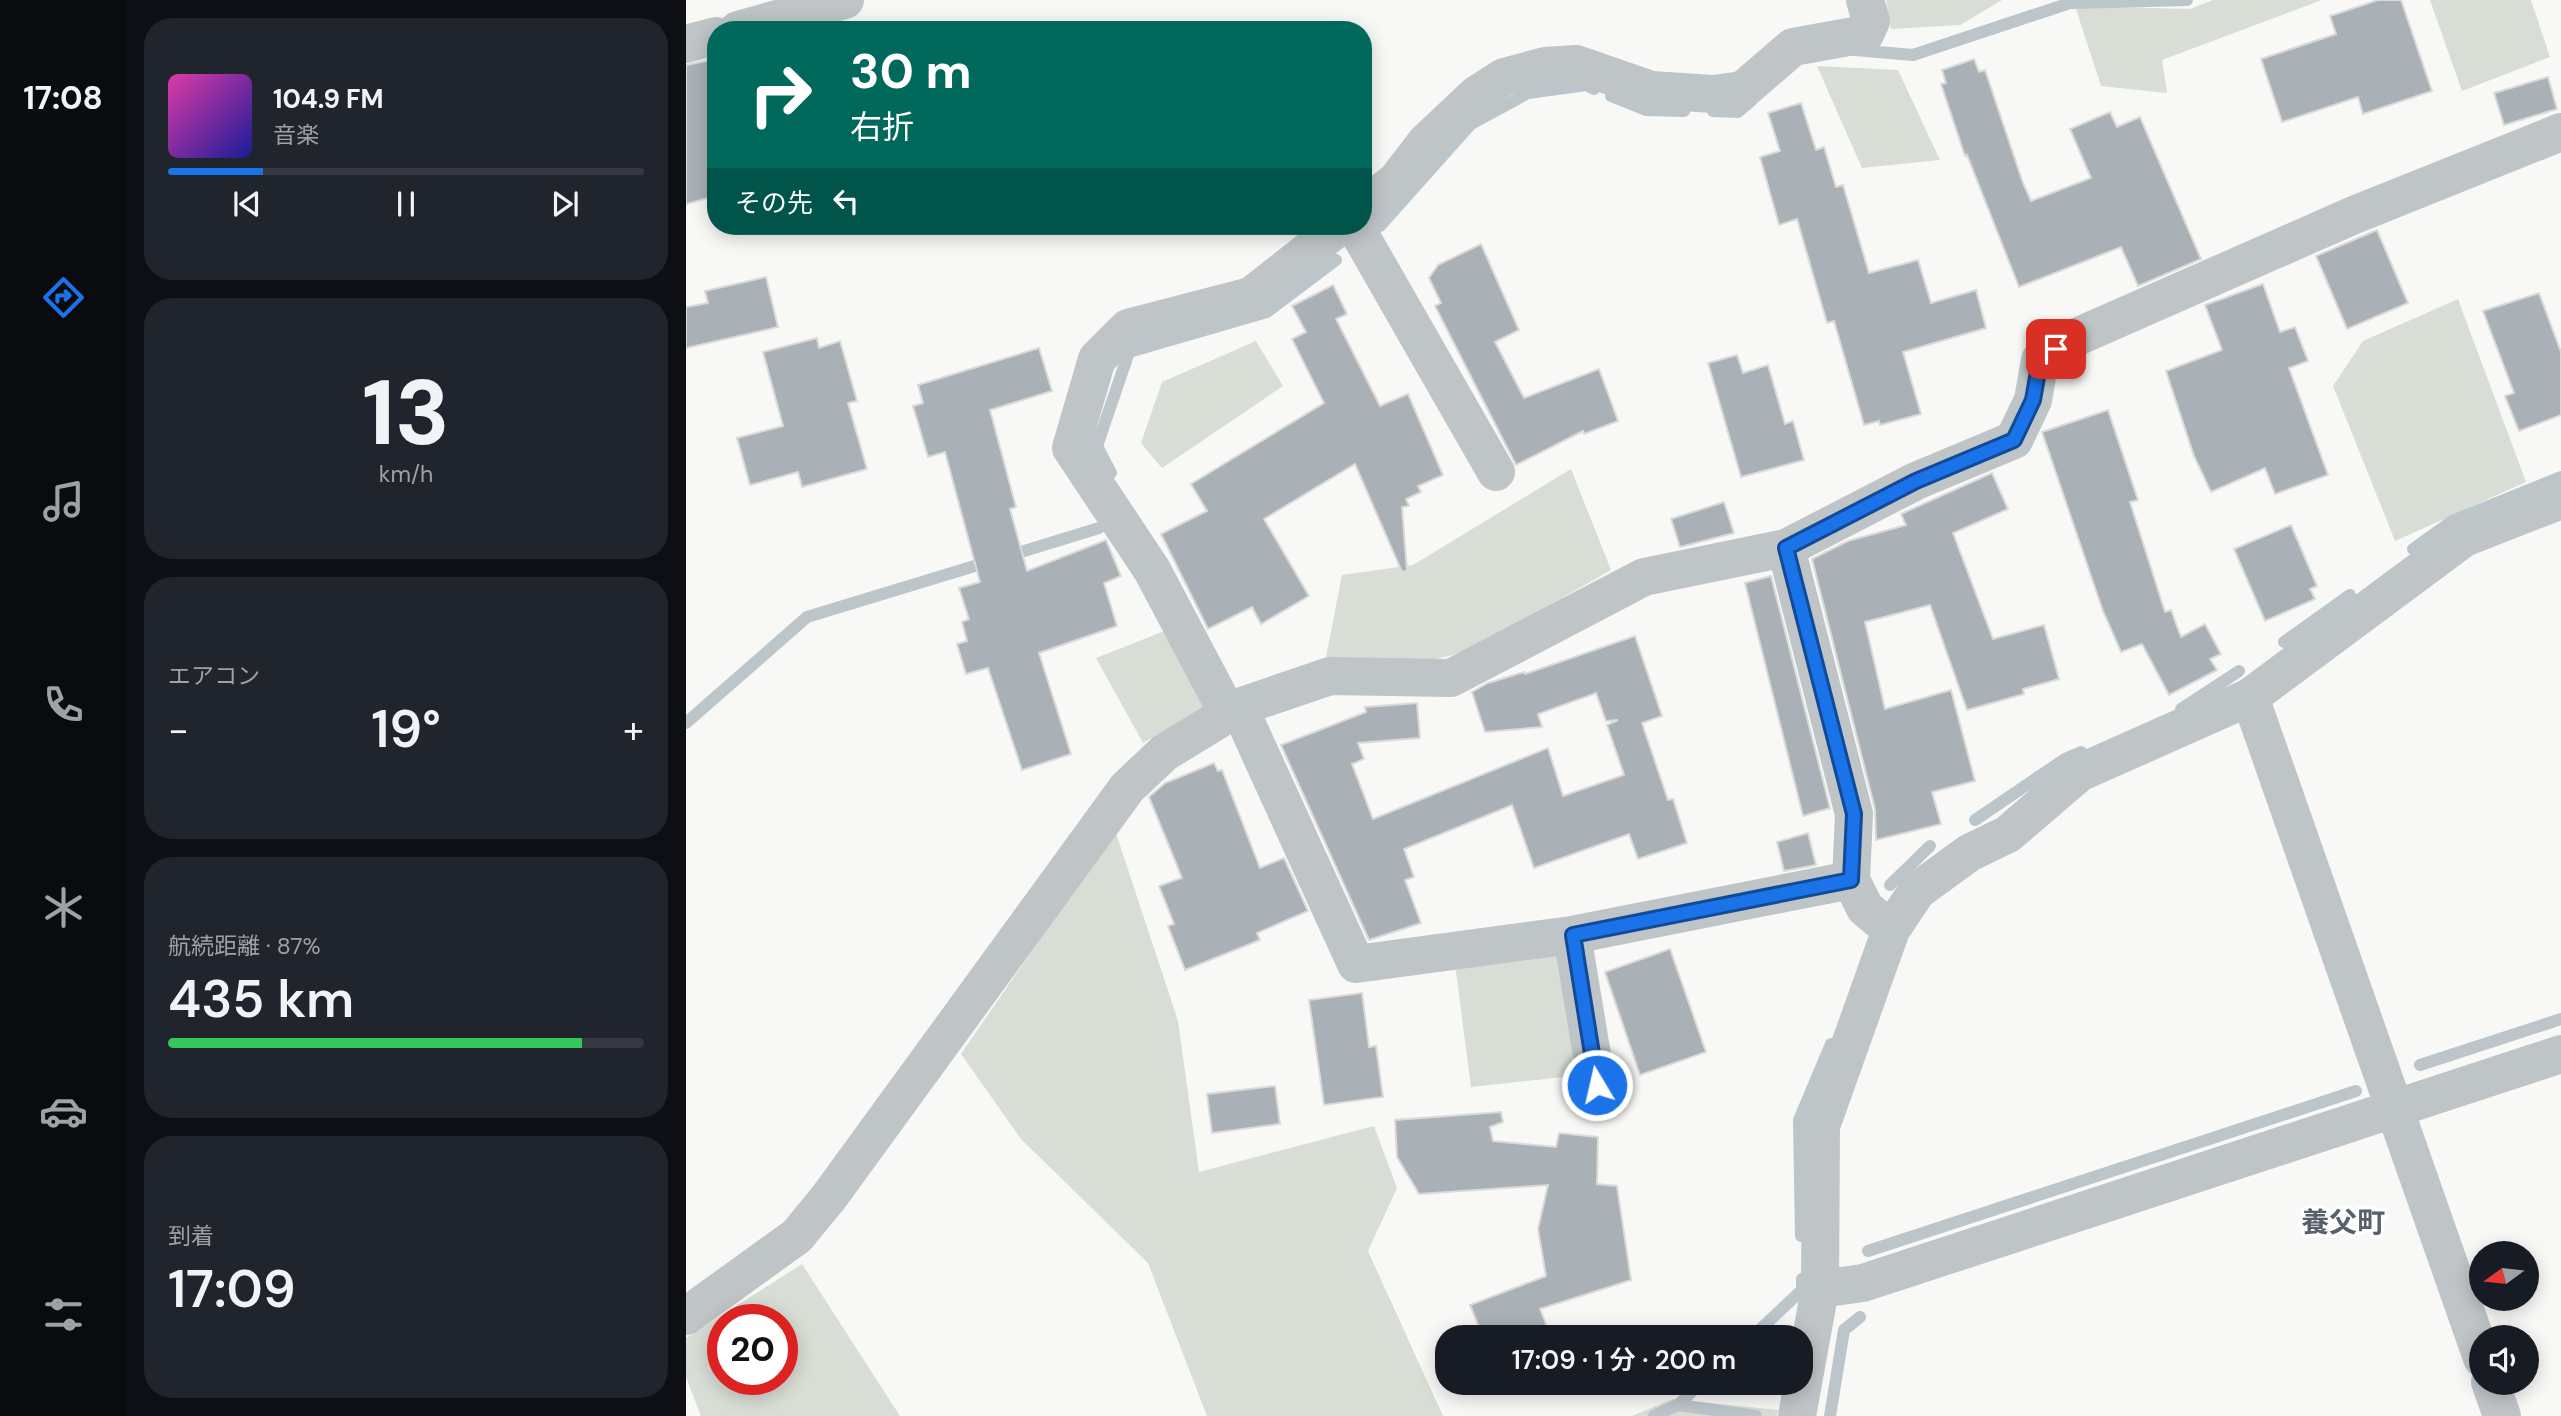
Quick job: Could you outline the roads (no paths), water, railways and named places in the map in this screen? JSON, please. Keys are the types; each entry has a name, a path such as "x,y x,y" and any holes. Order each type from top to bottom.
{"street":[{"path":"770,21 845,0"},
{"path":"1372,200 1396,181 1426,142 1476,95 1504,77 1545,66 1576,64 1651,90 1713,94 1743,90 1793,47 1865,34 1871,21 1865,0"},
{"path":"686,44 707,38"},
{"path":"686,1316 797,1236 829,1197 1127,788 1164,753 1233,709 1330,676 1451,678 1644,577 1786,548 1916,481 2014,440 2033,400 2040,360 2072,339 2342,220 2561,132"},
{"path":"1329,235 1251,296 1128,328 1097,359 1072,449 1152,570 1233,709 1356,964 1573,935 1851,880"},
{"path":"1359,235 1496,472"},
{"path":"1797,1416 1820,1289 1821,1126 1891,930 1917,891 1969,853 2008,834 2079,773 2250,697 2464,538 2561,500"},
{"path":"1786,548 1854,814 1851,880 1865,908 1891,930"},
{"path":"2250,697 2470,1325"},
{"path":"1573,935 1597,1085"},
{"path":"1820,1289 1863,1283 2561,1054"},
{"path":"2495,1395 2502,1416"}],"waterway":[{"path":"1855,50 1913,55 2070,3 2187,0"},
{"path":"1380,226 1471,124 1528,93 1586,85 1594,89"},
{"path":"1611,96 1646,110 1684,111"},
{"path":"1713,111 1738,112 1751,101"},
{"path":"1111,473 1097,446 1129,352 1267,312 1336,260"},
{"path":"2413,549 2452,521 2561,477"},
{"path":"1008,556 1099,528"},
{"path":"686,723 807,617 991,561"},
{"path":"2284,642 2350,595"},
{"path":"2181,709 2239,671"},
{"path":"1975,820 2065,759 2081,752"},
{"path":"1890,885 1930,846"},
{"path":"2420,1065 2561,1019"},
{"path":"1801,1236 1799,1120 1831,1044"},
{"path":"1868,1251 2356,1091"},
{"path":"1765,1325 1802,1290 1802,1279"},
{"path":"1830,1416 1844,1330 1860,1317"},
{"path":"1678,1405 1688,1395"},
{"path":"1654,1416 1678,1405 1756,1416"}],"district":[{"name":"養父町","path":"2343,1222"}]}
